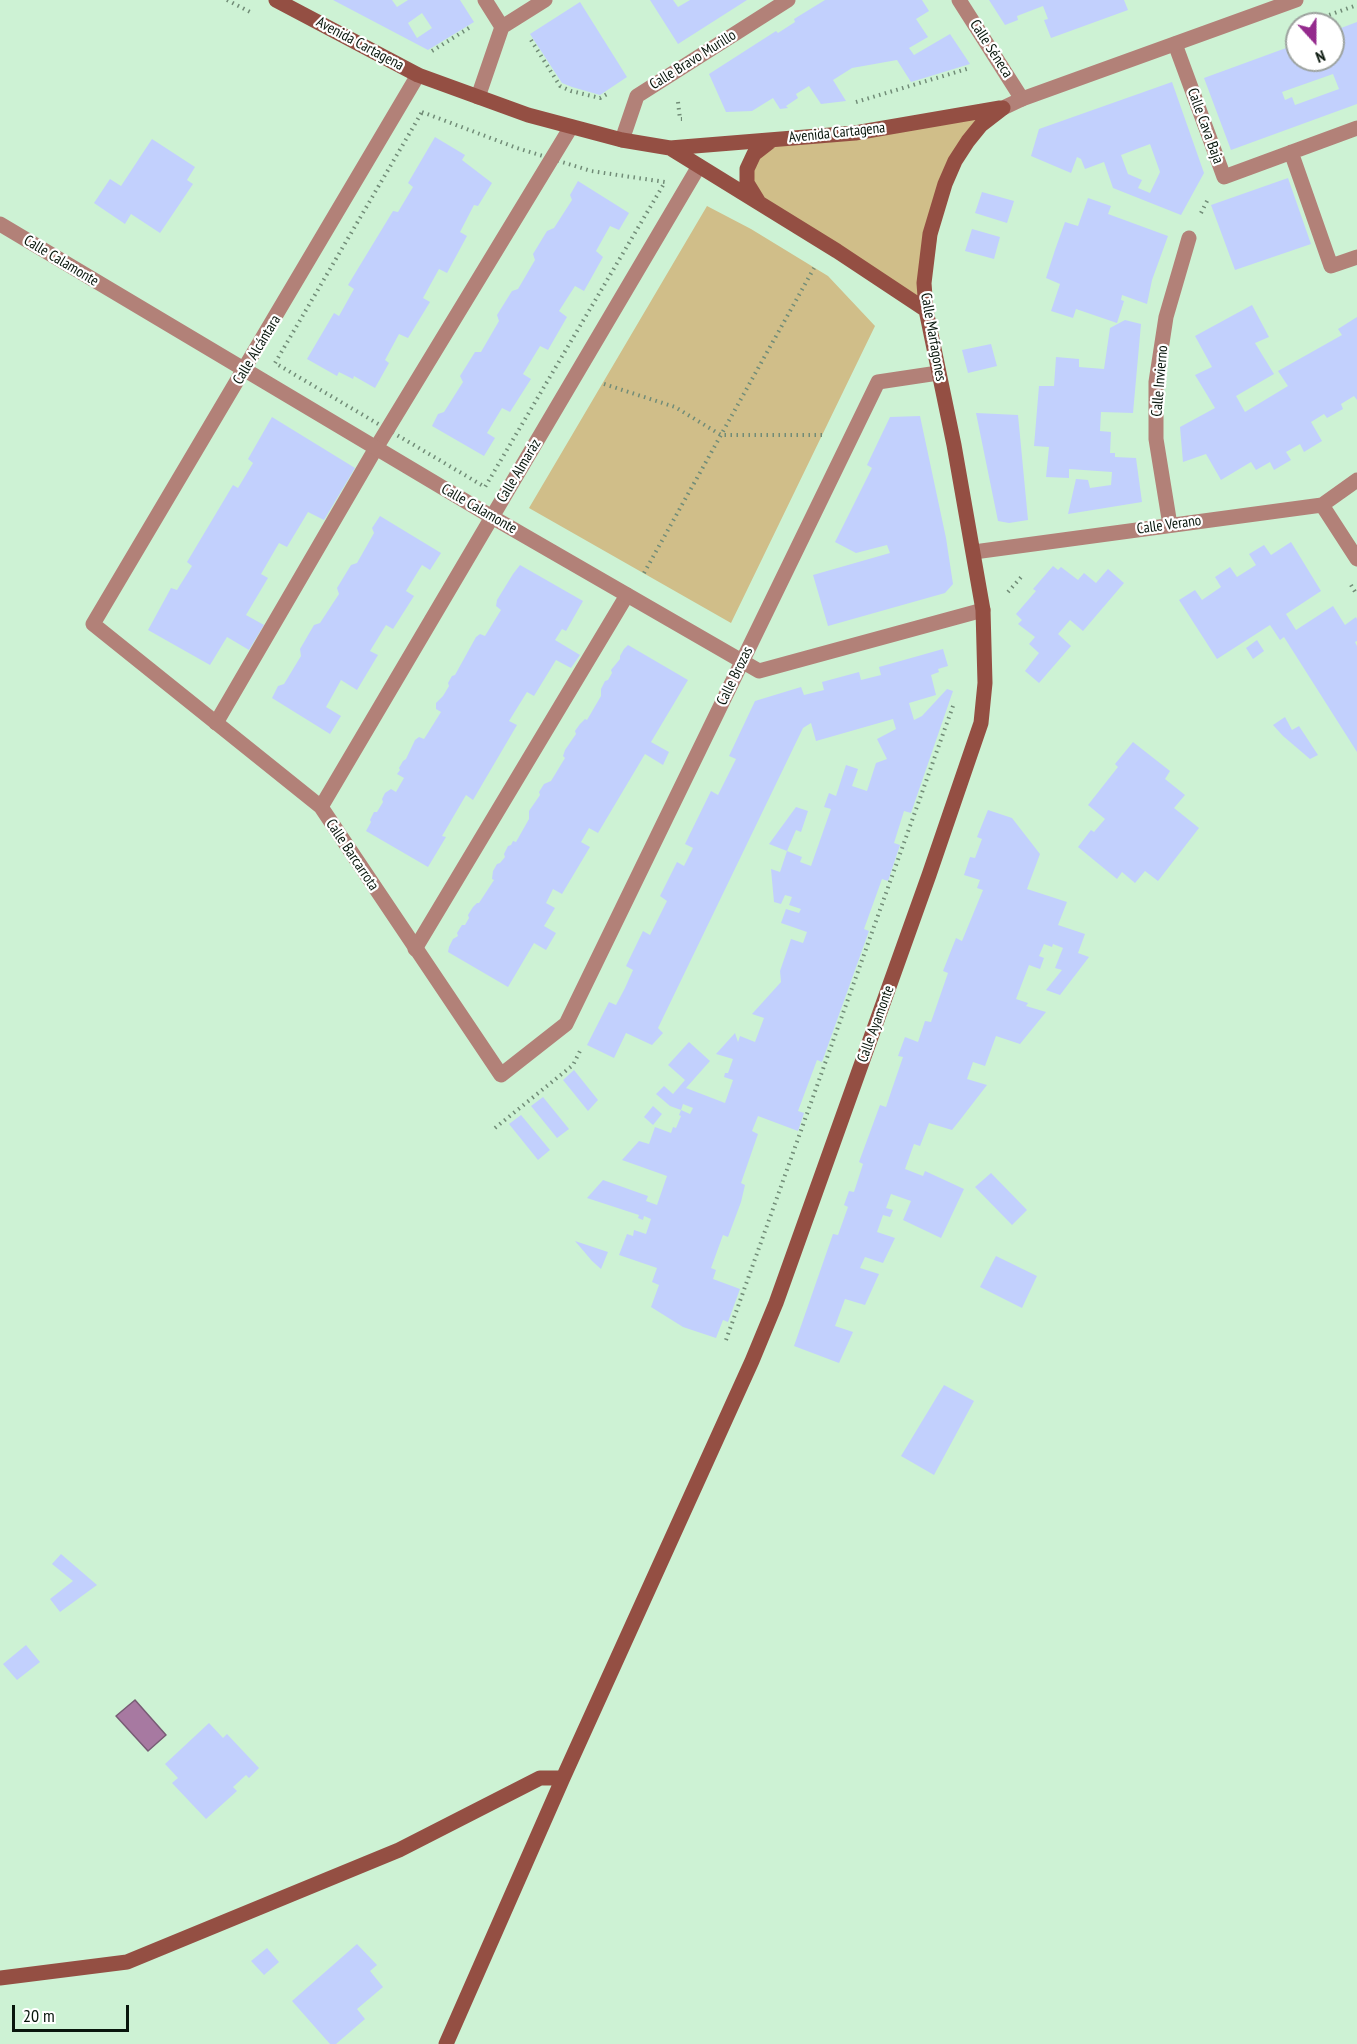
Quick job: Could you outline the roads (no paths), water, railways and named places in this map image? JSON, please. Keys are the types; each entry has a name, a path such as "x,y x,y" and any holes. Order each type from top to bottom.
{"main road":[{"name":"Avenida Cartagena","path":"276,0 418,75 571,127 622,140 670,148 855,133 1003,108"},
{"name":"Calle Marfagones","path":"985,683 986,645 983,610 974,552 926,310 924,283 930,234 945,184 955,161 981,125 1003,108"},
{"path":"759,202 747,183 747,169 754,154 772,140"},
{"name":"Avenida Cartagena","path":"670,148 759,202 926,310"},
{"name":"Calle Ayamonte","path":"446,2044 776,1303 958,793 981,723 985,683"},
{"path":"0,1978 127,1962 399,1850 540,1778 563,1778"}],"street":[{"path":"485,0 502,27"},
{"path":"478,97 502,27 545,0"},
{"name":"Calle Bravo Murillo","path":"622,140 637,96 788,0"},
{"name":"Calle Séneca","path":"959,0 1022,99"},
{"name":"Calle Marfagones","path":"1003,108 1022,99 1296,0"},
{"name":"Calle Cava Baja","path":"1175,44 1224,177 1357,128"},
{"name":"Calle Alcántara","path":"93,624 418,75"},
{"path":"216,723 376,448 571,127"},
{"path":"1291,152 1331,266 1357,257"},
{"name":"Calle Almaráz","path":"321,807 699,166"},
{"name":"Calle Calamonte","path":"0,224 244,371 759,671 983,610"},
{"name":"Calle Invierno","path":"1170,525 1156,439 1156,382 1166,317 1189,238"},
{"name":"Calle Brozas","path":"566,1024 878,382 938,373"},
{"name":"Calle Verano","path":"974,552 1322,505 1357,480"},
{"path":"1322,505 1357,559"},
{"path":"415,949 627,595"},
{"name":"Calle Barcarrota","path":"93,624 321,807 501,1075 566,1024"}]}
